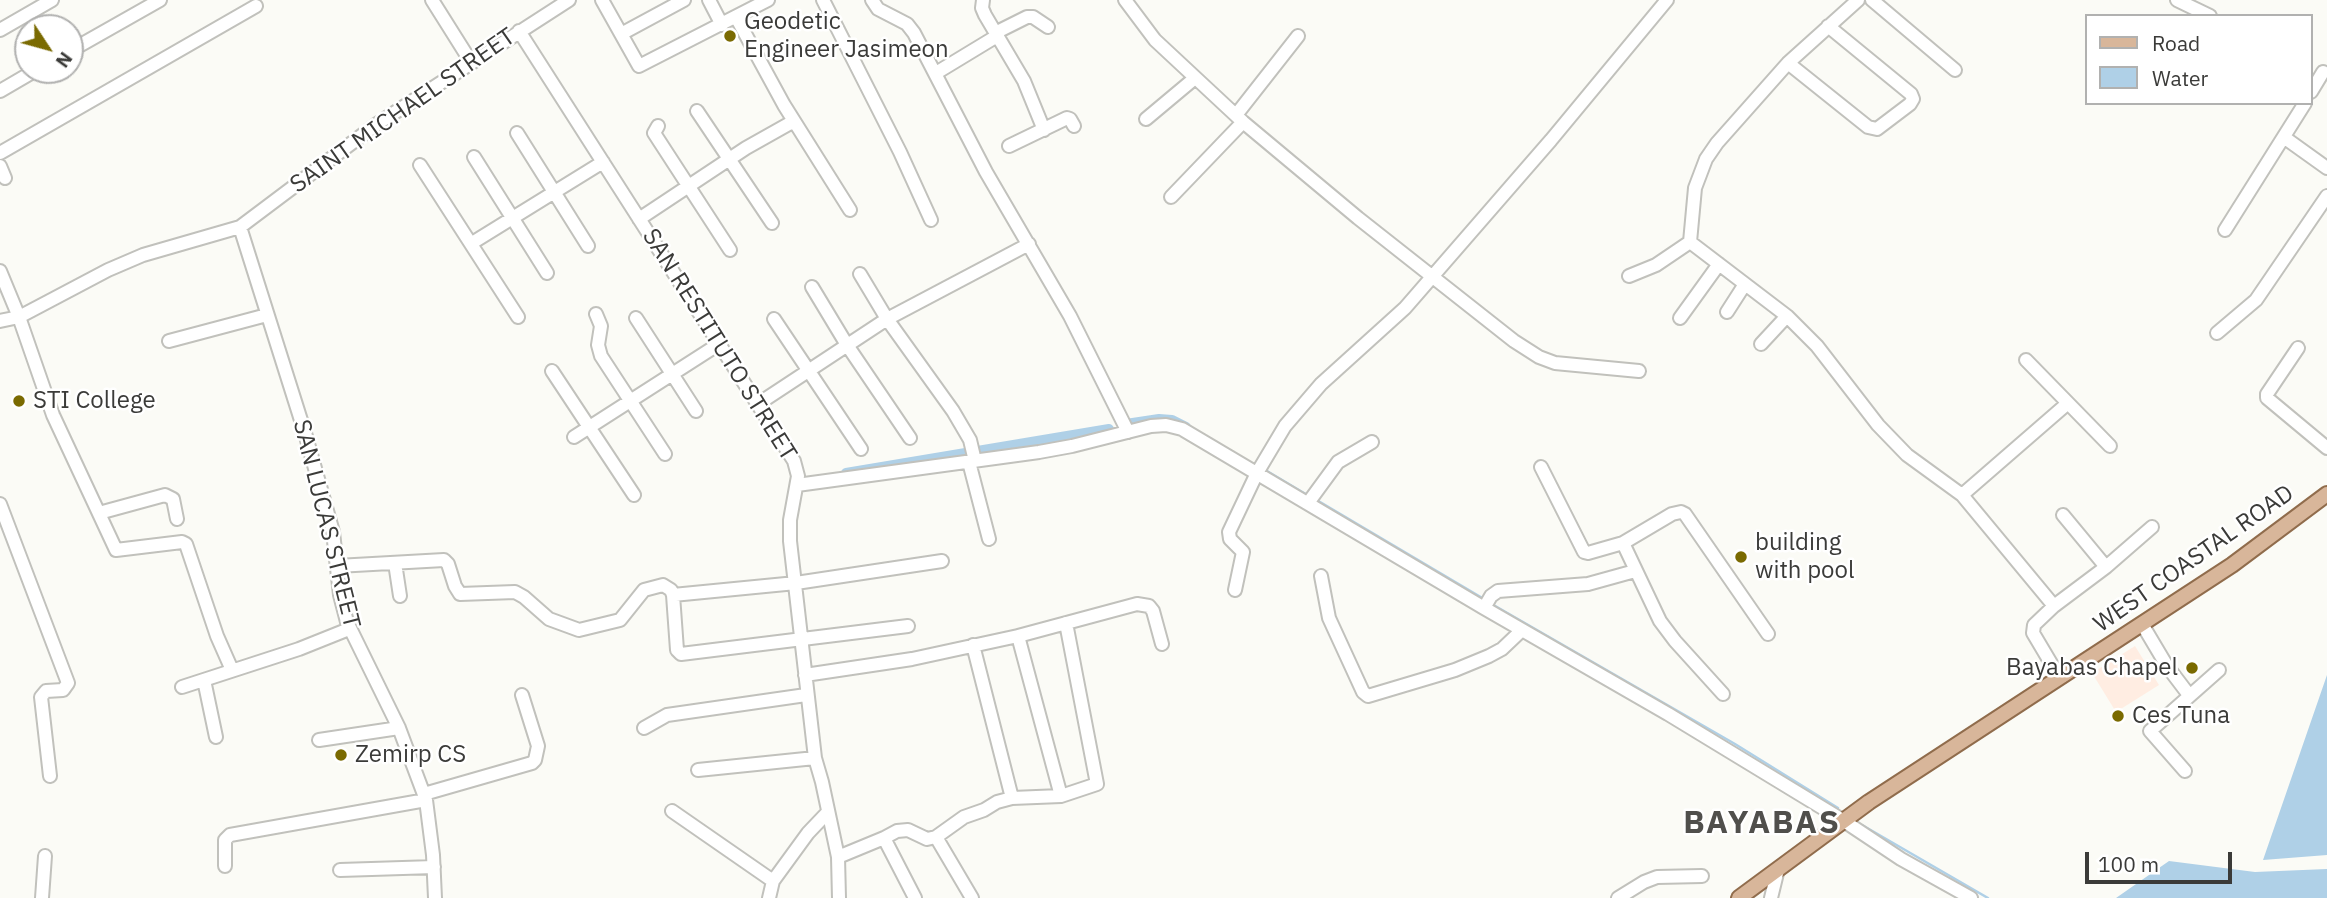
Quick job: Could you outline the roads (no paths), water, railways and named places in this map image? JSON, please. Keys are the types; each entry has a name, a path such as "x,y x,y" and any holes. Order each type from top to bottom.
{"main road":[{"name":"WEST COASTAL ROAD","path":"1739,898 1844,821 1964,739 2232,565 2327,494"}],"street":[{"path":"0,30 52,0"},
{"path":"84,43 160,0"},
{"path":"432,0 471,62"},
{"name":"SAINT MICHAEL STREET","path":"240,227 358,136 569,0"},
{"path":"602,0 639,66 768,0"},
{"path":"621,34 684,0"},
{"path":"709,0 722,25"},
{"path":"823,0 932,220"},
{"path":"872,0 878,9 907,24 936,73 986,172 1070,316 1128,432"},
{"path":"984,0 982,8 1024,81 1044,130"},
{"path":"1125,0 1155,40 1240,118 1486,320 1539,357 1568,365 1639,371"},
{"path":"1690,242 1695,188 1706,159 1717,143 1788,63 1858,0"},
{"path":"1872,0 1955,70"},
{"path":"2177,0 2206,14"},
{"path":"1235,590 1243,552 1230,539 1229,532 1256,473 1286,426 1321,384 1405,308 1551,140 1662,2"},
{"path":"0,153 254,3 264,19"},
{"path":"736,17 794,121 850,209"},
{"path":"936,73 1027,17 1033,17 1048,27"},
{"path":"1788,63 1868,127 1877,129 1910,104 1913,99 1911,94 1828,26"},
{"name":"SAN RESTITUTO STREET","path":"519,31 794,461 798,476 789,530 806,695 815,758 838,857 839,898"},
{"path":"1171,197 1240,118 1298,36"},
{"path":"2313,87 2320,71"},
{"path":"1146,119 1195,78"},
{"path":"2224,230 2304,105"},
{"path":"697,111 772,223"},
{"path":"1009,146 1067,118 1074,126"},
{"path":"639,219 729,159 794,121"},
{"path":"658,126 654,133 730,250"},
{"path":"517,133 588,246"},
{"path":"2285,138 2327,168"},
{"path":"474,157 547,273"},
{"path":"472,243 603,162"},
{"path":"420,165 518,317"},
{"path":"2217,332 2256,300 2327,196"},
{"path":"0,321 19,317 108,270 143,255 240,227"},
{"name":"SAN LUCAS STREET","path":"240,227 305,433 332,532 340,595 349,629 399,728 425,797 435,898"},
{"path":"1690,242 1787,316 1817,346 1878,425 1907,455 1962,495 2054,606"},
{"path":"1629,276 1656,265 1690,242"},
{"path":"758,404 887,319 1029,244"},
{"path":"1680,318 1719,264"},
{"path":"0,271 53,415 116,550 182,542 186,544 217,636 232,670"},
{"path":"860,274 887,319 953,411 973,457 989,539"},
{"path":"1727,312 1745,284"},
{"path":"812,286 847,345 910,438"},
{"path":"596,314 601,326 598,350 665,454"},
{"path":"169,341 267,315"},
{"path":"1761,344 1787,316"},
{"path":"636,318 696,411"},
{"path":"774,319 861,449"},
{"path":"574,437 719,344"},
{"path":"2298,348 2267,394 2267,398 2327,448"},
{"path":"2026,360 2110,446"},
{"path":"552,371 634,495"},
{"path":"1962,495 2068,403"},
{"path":"797,485 973,457 1072,446 1151,426 1174,426 1191,433 1256,473 1310,497 1487,603 1522,630 1668,714 1844,821 1901,859 1971,898"},
{"path":"1310,497 1338,462 1372,442"},
{"path":"1541,467 1584,552 1623,543 1672,514 1685,514 1768,634"},
{"path":"99,513 165,495 173,499 177,519"},
{"path":"0,504 68,683 64,690 46,691 41,697 50,776"},
{"path":"2063,515 2106,567"},
{"path":"2063,676 2052,665 2032,629 2054,606 2106,567 2152,527"},
{"path":"1623,543 1660,621 1723,694"},
{"path":"337,566 444,560 460,594 515,592 549,619 577,630 620,620 644,590 663,585 671,590 673,596 677,650 681,654 908,626"},
{"path":"673,596 796,583 942,561"},
{"path":"395,563 400,596"},
{"path":"1487,603 1499,592 1588,584 1635,571"},
{"path":"1321,576 1329,618 1363,692 1368,696 1455,670 1489,656 1502,649 1522,630"},
{"path":"805,675 912,659 1018,636 1137,604 1144,604 1153,611 1162,643"},
{"path":"838,857 897,831 908,830 927,839 936,838 964,817 1012,798 1061,796 1097,783 1066,623"},
{"path":"2142,624 2167,666 2189,695"},
{"path":"182,687 299,649 349,629"},
{"path":"1018,636 1061,796"},
{"path":"973,645 1012,798"},
{"path":"2185,771 2150,731 2219,670"},
{"path":"204,680 216,737"},
{"path":"225,866 225,840 230,835 425,797 532,764 536,760 537,746 522,695"},
{"path":"644,728 667,715 806,695"},
{"path":"318,740 399,728"},
{"path":"698,769 815,758"},
{"path":"672,811 773,881"},
{"path":"769,898 773,881 808,833 828,812"},
{"path":"884,838 915,898"},
{"path":"936,838 972,898"},
{"path":"42,898 45,856"},
{"path":"340,870 434,867"},
{"path":"1771,898 1778,869"},
{"path":"1618,898 1657,877 1702,876"}],"water":[{"path":"2327,675 2327,855 2263,860"},
{"path":"2169,861 2255,872 2327,869 2327,898 2116,898"}],"waterway":[{"path":"1126,424 1159,419 1172,420 1186,427"},
{"path":"846,473 1109,429"},
{"path":"1267,471 1309,496"},
{"path":"1315,499 1484,599"},
{"path":"1490,603 1735,744 1838,808"},
{"path":"1862,825 1988,898"}],"place":[{"name":"Geodetic Engineer Jasimeon","path":"730,36"},
{"name":"STI College","path":"19,401"},
{"name":"building with pool","path":"1741,557"},
{"name":"Bayabas Chapel","path":"2192,668"},
{"name":"Ces Tuna","path":"2118,716"},
{"name":"Zemirp CS","path":"341,755"}],"district":[{"name":"BAYABAS","path":"1762,824"}]}
